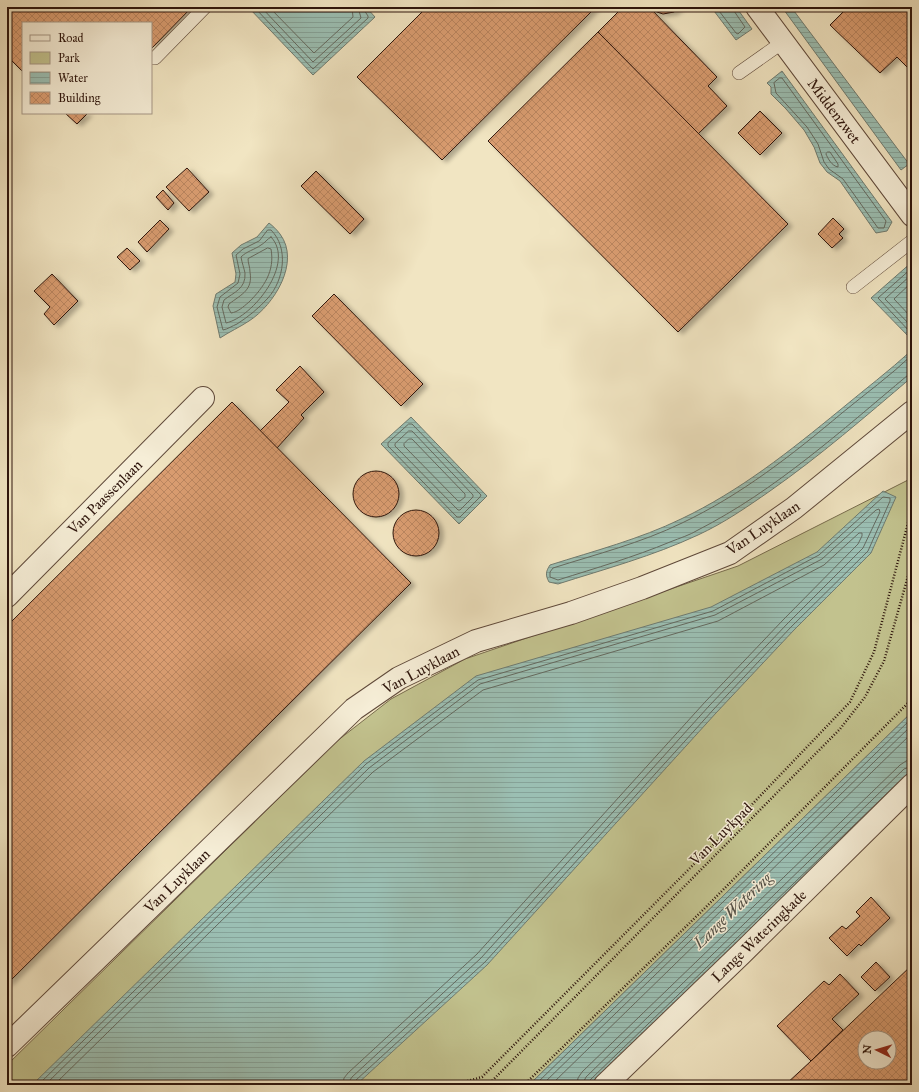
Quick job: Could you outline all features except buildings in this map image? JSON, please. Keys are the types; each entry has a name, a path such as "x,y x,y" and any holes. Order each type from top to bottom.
{"street":[{"name":"Middenzwet","path":"759,8 912,213"},
{"name":"Van Paassenlaan","path":"7,596 203,398"},
{"name":"Van Luyklaan","path":"7,1046 354,709 399,678 476,641 571,613 642,588 730,553 794,508 912,412"},
{"name":"Lange Wateringkade","path":"605,1085 741,954 912,785"}],"lane":[{"path":"155,58 205,7"},
{"path":"739,73 783,42"},
{"path":"853,287 912,241"}],"path":[{"path":"453,1085 482,1077 717,841 850,702 874,652 912,508"},
{"name":"Van Luykpad","path":"488,1085 840,729 865,697 884,662 912,562"},
{"path":"524,1085 707,906 912,699"}],"green space":[{"path":"912,478 912,712 529,1085 7,1085 7,1065 337,741 391,699 465,659 738,566"}],"water":[{"path":"248,7 366,7 375,17 313,75"},
{"path":"711,7 736,7 752,29 736,40"},
{"path":"787,7 791,7 909,164 901,170 784,10"},
{"path":"782,71 892,222 887,231 876,233 840,181 827,172 820,163 814,147 804,130 771,94 771,87 767,83"},
{"path":"269,223 280,234 286,245 288,257 282,282 267,305 258,314 246,323 220,338 213,306 216,294 235,282 236,274 232,253 241,245 257,237"},
{"path":"912,262 912,340 871,298"},
{"path":"912,350 912,377 807,464 735,514 698,535 646,556 558,584 549,582 546,573 550,565 649,533 681,519 724,496 764,469 802,440"},
{"path":"411,417 487,496 459,524 381,444"},
{"path":"883,491 896,497 871,553 794,630 716,713 487,965 356,1085 32,1085 364,761 476,676 711,607 817,552"},
{"name":"Lange Watering","path":"912,712 912,774 591,1085 529,1085"}]}
